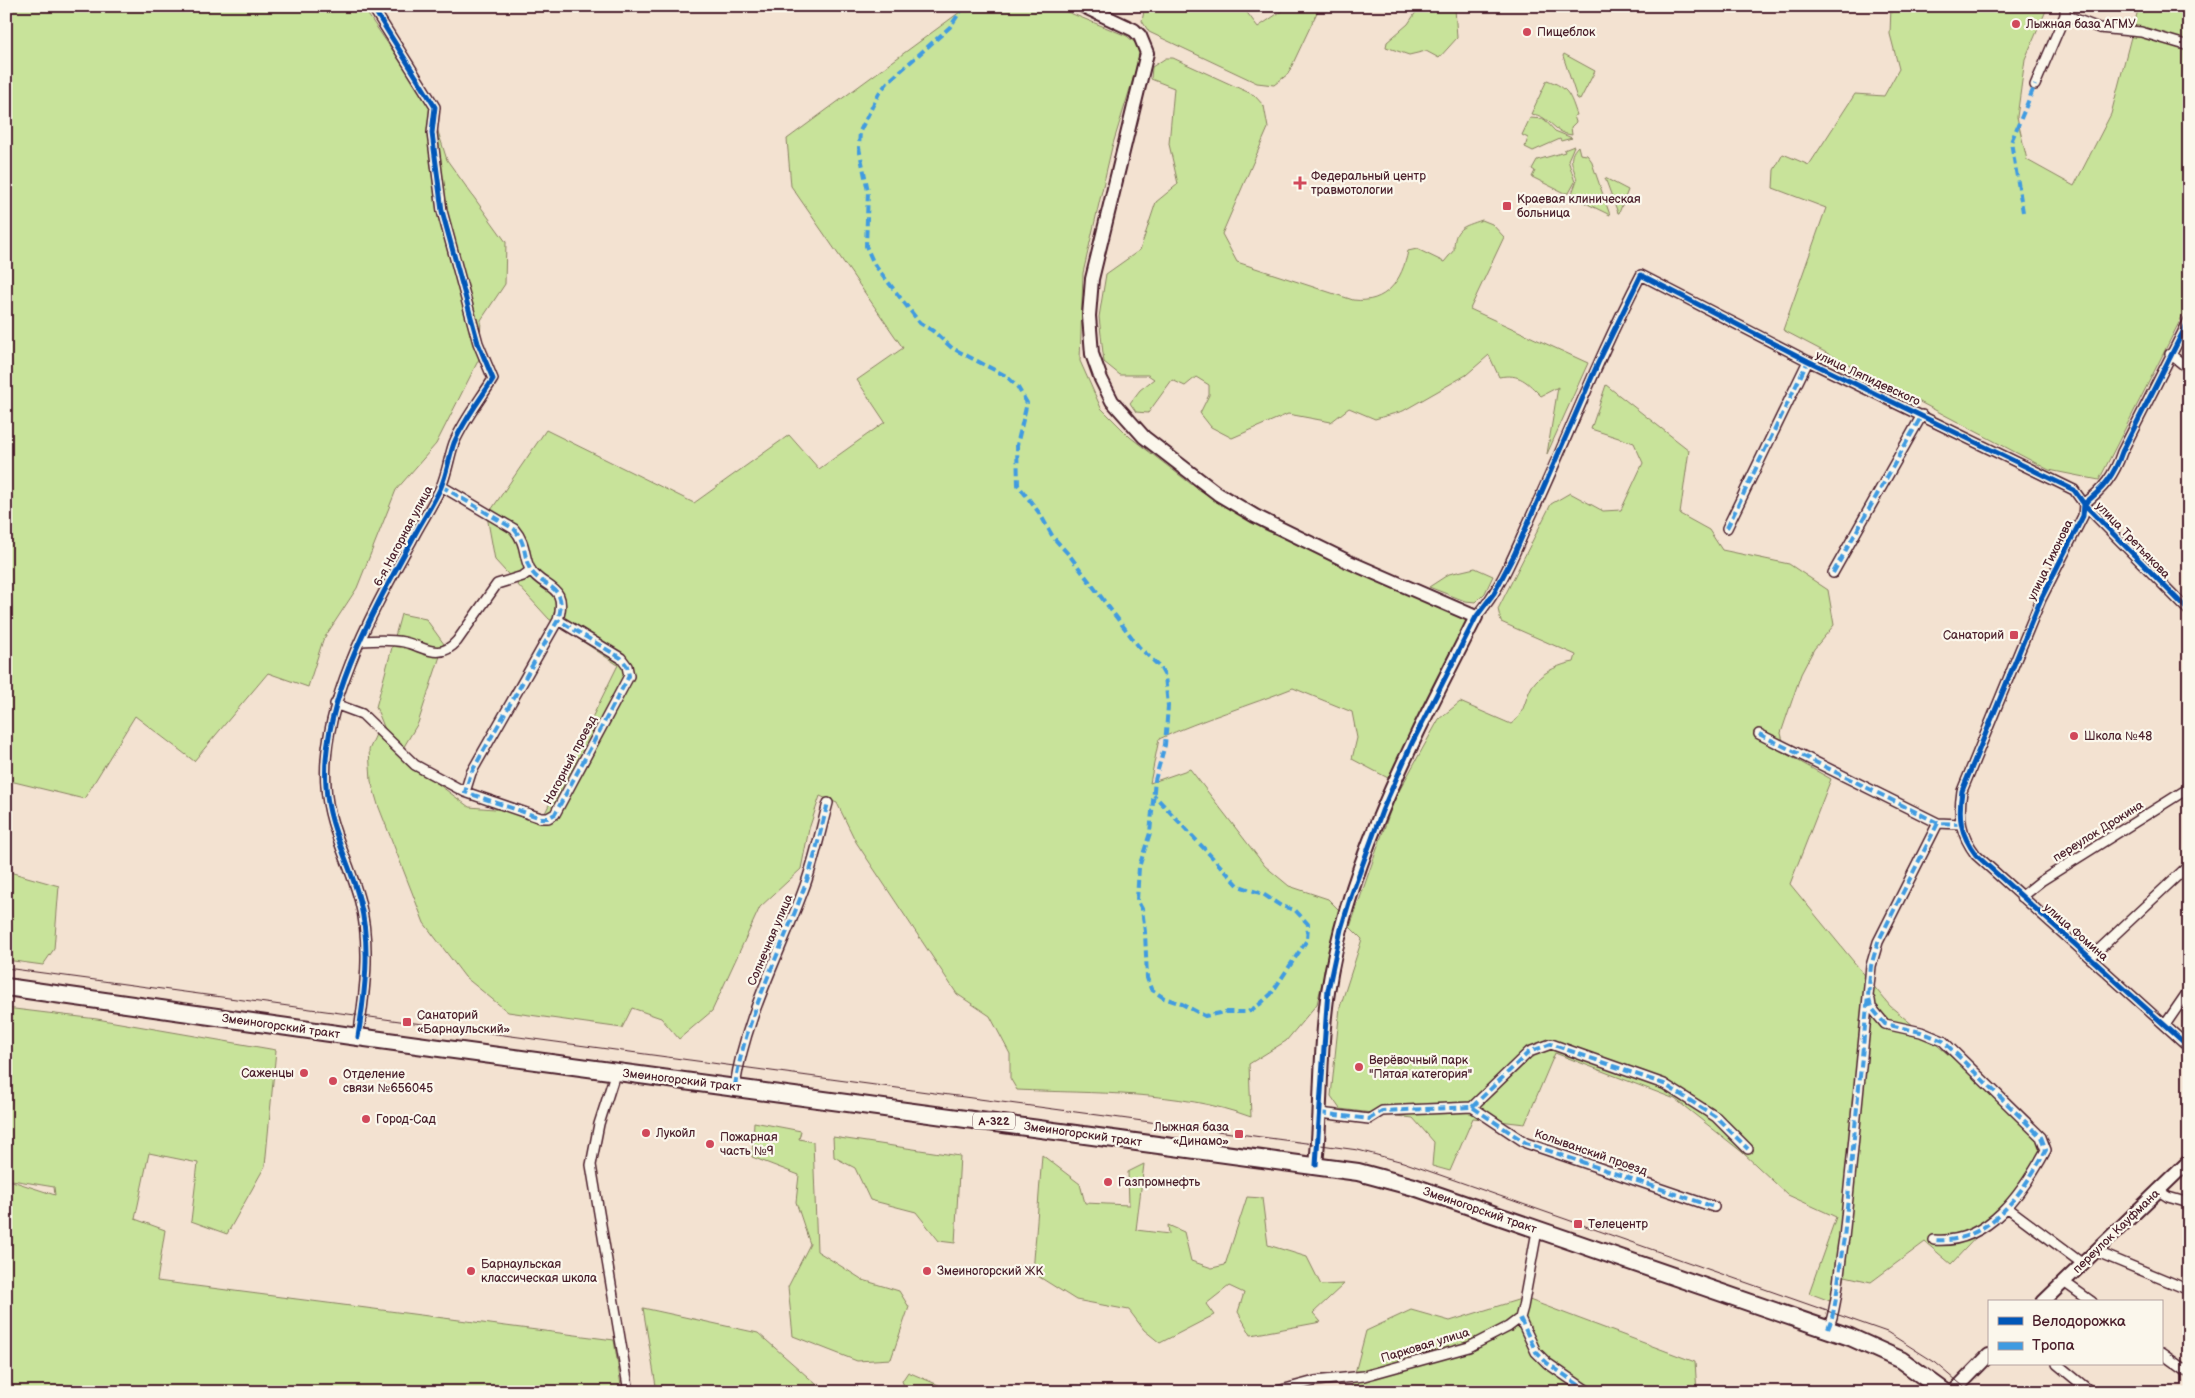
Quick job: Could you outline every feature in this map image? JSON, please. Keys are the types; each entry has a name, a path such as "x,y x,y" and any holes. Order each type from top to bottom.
{"highway":[{"name":"Змеиногорский тракт","path":"6,987 358,1037 735,1086 1358,1172 1414,1187 1874,1346 1901,1360 1946,1392"}],"street":[{"name":"6-я Нагорная улица","path":"358,1037 366,962 364,922 351,874 332,822 326,789 330,724 335,704 361,642 391,579 441,486 454,443 468,416 493,378 478,343 442,211 432,133 435,107 372,6"},
{"path":"1083,6 1134,30 1140,36 1147,53 1092,279 1089,316 1092,354 1100,379 1112,401 1144,438 1229,502 1254,516 1347,560 1476,617 1394,783 1351,896 1341,929 1328,990 1316,1165"},
{"path":"2036,85 2065,11 2099,28 2141,32 2189,46"},
{"name":"улица Ляпидевского","path":"1476,617 1494,593 1514,555 1598,363 1641,275 1808,361 2074,490 2084,504"},
{"path":"2084,504 2100,491 2113,475 2170,354 2189,320"},
{"path":"2170,354 2189,369"},
{"path":"1728,528 1808,361"},
{"path":"1833,573 1922,415"},
{"path":"335,704 362,714 416,765 465,792 471,773 558,620 562,607 554,588 531,570 521,537 514,529 441,486"},
{"name":"улица Третьякова","path":"2084,504 2189,611"},
{"name":"улица Тихонова","path":"1959,824 1962,791 2041,598 2083,516 2084,504"},
{"path":"361,642 375,640 403,642 432,653 448,648 457,641 497,584 523,576 531,570"},
{"name":"Нагорный проезд","path":"465,792 540,818 548,818 555,814 629,676 627,666 621,658 558,620"},
{"path":"1759,734 1938,823 1959,824"},
{"name":"переулок Дрокина","path":"2021,897 2041,881 2189,788"},
{"name":"Солнечная улица","path":"735,1086 738,1067 759,998 804,890 828,802"},
{"path":"1828,1329 1834,1313 1844,1238 1871,966 1878,942 1938,823"},
{"name":"улица Фомина","path":"1959,824 1968,845 1976,855 2189,1047"},
{"path":"2091,957 2189,866"},
{"path":"2165,1025 2189,990"},
{"path":"1868,994 1871,1007 1885,1024 1921,1032 1943,1041 2041,1137 2046,1150 2008,1208 1981,1231 1944,1241 1934,1240"},
{"path":"1320,1113 1369,1119 1382,1111 1472,1107 1529,1052 1550,1044 1664,1084 1716,1117 1748,1150"},
{"path":"616,1071 599,1124 591,1165 629,1392"},
{"name":"Колыванский проезд","path":"1472,1107 1526,1142 1714,1206"},
{"name":"переулок Кауфмана","path":"2045,1300 2189,1161"},
{"path":"2158,1190 2168,1198 2189,1203"},
{"path":"2008,1208 2082,1264"},
{"path":"1537,1231 1520,1318 1536,1352 1547,1363 1589,1392"},
{"path":"2095,1251 2189,1290"},
{"path":"2064,1282 2089,1300"},
{"name":"Парковая улица","path":"1274,1392 1315,1380 1364,1376 1469,1347 1508,1328 1520,1318"},
{"path":"2162,1354 2189,1373"},
{"path":"1953,1392 1988,1356"},
{"path":"2059,1366 2091,1392"}],"green space":[{"path":"6,6 362,6 429,103 447,160 506,242 505,284 481,320 479,359 436,444 396,490 357,588 323,640 308,687 268,673 194,761 135,716 84,799 6,780"},
{"path":"968,6 1058,6 1065,11 1127,36 1140,47 1138,63 1112,147 1083,273 1080,361 1101,408 1130,437 1195,487 1263,529 1468,619 1388,778 1352,759 1357,738 1352,712 1293,688 1159,739 1150,783 1190,769 1265,866 1289,886 1328,899 1339,910 1317,1004 1286,1041 1249,1064 1251,1117 1223,1108 1165,1098 1106,1093 1017,1090 1010,1078 1010,1054 990,1016 957,994 856,842 837,803 820,796 809,829 801,869 760,907 712,1011 679,1039 661,1018 632,1008 622,1028 508,1012 465,977 424,923 378,805 371,781 369,750 377,732 387,746 469,807 545,813 618,665 549,619 495,560 487,516 546,430 694,503 789,435 819,469 885,422 857,380 903,348 791,186 787,139"},
{"path":"1145,6 1242,6 1258,27 1289,6 1320,6 1288,74 1274,85 1257,83 1149,32 1142,21"},
{"path":"1420,6 1455,8 1457,38 1439,58 1426,51 1409,55 1386,47 1387,42 1408,24"},
{"path":"1891,6 2048,6 2025,59 2017,117 2027,160 2074,186 2111,114 2139,6 2189,6 2189,303 2099,480 2049,470 1783,330 1826,208 1773,188 1774,170 1783,154 1809,165 1855,94 1884,96 1899,69 1890,34"},
{"path":"1564,54 1595,71 1580,100 1577,98 1563,56"},
{"path":"1166,58 1173,58 1254,95 1264,106 1268,128 1222,234 1237,262 1353,300 1365,300 1384,294 1391,288 1402,271 1408,251 1417,249 1444,262 1454,250 1454,242 1461,229 1482,220 1492,224 1504,237 1470,309 1588,363 1547,454 1558,387 1541,396 1523,380 1512,376 1499,377 1489,355 1466,375 1403,411 1375,419 1349,408 1331,422 1288,414 1232,438 1211,427 1200,413 1209,395 1209,385 1196,377 1185,386 1172,380 1148,413 1136,412 1130,403 1140,390 1154,379 1148,375 1120,375 1104,362 1099,317 1106,274 1140,250 1156,202 1178,184 1169,144 1174,88 1151,79 1152,67"},
{"path":"1547,80 1560,86 1570,97 1577,115 1574,116 1576,122 1571,127 1572,135 1566,134 1543,118 1531,114"},
{"path":"1530,118 1544,119 1555,131 1572,138 1561,141 1560,139 1533,151 1525,147 1528,138 1522,135"},
{"path":"1574,146 1568,160 1575,182 1569,193 1564,193 1532,177 1535,171 1532,169 1537,160 1565,152 1564,150"},
{"path":"1578,146 1580,154 1587,155 1591,160 1610,215 1571,196 1577,180 1572,155"},
{"path":"1605,178 1628,190 1619,213 1618,213"},
{"path":"1606,385 1689,450 1680,514 1709,530 1722,550 1789,564 1828,590 1834,625 1814,649 1801,674 1781,733 1786,754 1831,779 1790,884 1890,1006 2045,1135 2040,1169 1951,1264 1925,1242 1871,1282 1845,1276 1838,1304 1809,1293 1836,1217 1788,1195 1742,1152 1675,1099 1555,1053 1525,1124 1473,1118 1450,1171 1432,1166 1434,1142 1413,1118 1340,1109 1331,1096 1340,1007 1362,939 1350,927 1394,800 1439,719 1460,702 1511,724 1520,715 1529,691 1536,681 1544,674 1564,664 1574,662 1576,655 1501,622 1498,609 1551,504 1570,493 1603,511 1621,510 1643,463 1634,443 1591,429"},
{"path":"1475,568 1493,576 1485,593 1476,602 1465,601 1429,587 1449,574"},
{"path":"401,614 426,619 444,644 418,723 402,750 386,732 376,707"},
{"path":"6,871 59,886 54,949 43,965 6,960"},
{"path":"6,1008 97,1019 276,1050 265,1166 227,1234 191,1221 198,1163 149,1153 135,1219 165,1230 157,1281 614,1340 622,1392 6,1392","holes":["12,1180 54,1187 55,1195"]},
{"path":"754,1122 801,1131 799,1139 813,1142 817,1251 863,1280 899,1291 909,1307 891,1359 857,1361 793,1336 788,1287 810,1244 796,1202 799,1175 752,1157"},
{"path":"833,1137 960,1156 955,1243 939,1241 916,1212 870,1200 855,1168 834,1157"},
{"path":"1042,1155 1080,1184 1085,1203 1129,1205 1128,1172 1144,1164 1136,1230 1169,1234 1168,1225 1184,1232 1191,1261 1212,1268 1225,1265 1247,1197 1262,1198 1268,1245 1307,1257 1321,1285 1344,1284 1313,1313 1321,1322 1251,1335 1238,1312 1244,1293 1229,1286 1206,1304 1214,1315 1160,1343 1144,1330 1129,1310 1076,1300 1033,1273"},
{"path":"1524,1298 1695,1362 1697,1392 1350,1392 1366,1331 1411,1310 1450,1321"},
{"path":"643,1308 758,1333 825,1392 657,1392"},
{"path":"908,1372 941,1386 938,1392 917,1392 904,1386 902,1381"}],"tram line":[{"path":"6,968 1358,1150 1403,1162 1887,1332 1936,1363 1970,1392"}],"marked path":[{"path":"964,6 950,27 888,82 879,93 860,131 859,148 868,191 866,246 874,264 920,323 933,331 952,348 1006,376 1017,386 1027,403 1017,445 1018,485 1040,514 1053,537 1070,556 1139,647 1160,667 1165,676 1168,706 1165,745 1155,780 1150,833 1139,867 1137,900 1142,909 1147,978 1151,989 1164,998 1182,1004 1205,1016 1225,1012 1248,1012 1271,994 1307,940 1308,924 1295,910 1281,906 1263,894 1239,886 1154,795"},
{"path":"2023,212 2011,142 2035,85"},
{"path":"1727,528 1808,361"},
{"path":"1833,573 1922,415"},
{"path":"441,486 514,529 521,540 530,569 541,581 553,588 560,599 558,620 471,773 465,792 541,818 548,818 555,814 629,676 627,666 621,658 558,620"},
{"path":"1759,734 1938,823 1959,824"},
{"path":"735,1086 746,1036 807,880 828,803"},
{"path":"1828,1329 1836,1297 1844,1238 1871,966 1878,942 1938,823"},
{"path":"1869,999 1871,1007 1885,1024 1921,1032 1943,1041 2041,1137 2046,1150 2015,1198 2002,1213 1987,1225 1971,1234 1953,1239 1934,1240"},
{"path":"1472,1107 1529,1052 1551,1044 1664,1084 1716,1117 1748,1149"},
{"path":"1320,1113 1369,1119 1382,1111 1472,1107 1526,1143 1714,1207"},
{"path":"1520,1318 1536,1352 1547,1363 1589,1392"}],"cycle path":[{"path":"358,1037 365,986 365,935 356,887 335,830 328,801 326,755 331,723 340,691 366,627 438,494 452,448 458,435 493,379 478,343 442,211 432,133 435,107 372,6"},
{"path":"1316,1165 1328,990 1341,929 1382,811 1412,743 1476,617 1494,593 1514,555 1598,363 1641,275 1808,361 2074,490 2084,504 2189,611"},
{"path":"2189,320 2119,461 2102,487 2084,504 2083,516 2041,599 1962,791 1960,809 1963,832 1976,855 2189,1047"}],"place":[{"name":"Лыжная база АГМУ","path":"2016,24"},
{"name":"Пищеблок","path":"1527,32"},
{"name":"Федеральный центр травмотологии","path":"1300,183"},
{"name":"Краевая клиническая больница","path":"1507,206"},
{"name":"Санаторий","path":"2014,635"},
{"name":"Школа №48","path":"2074,736"},
{"name":"Санаторий «Барнаульский»","path":"407,1022"},
{"name":"Верёвочный парк \"Пятая категория\"","path":"1359,1067"},
{"name":"Саженцы","path":"304,1073"},
{"name":"Отделение связи №656045","path":"333,1081"},
{"name":"Город-Сад","path":"366,1119"},
{"name":"Лукойл","path":"646,1133"},
{"name":"Лыжная база «Динамо»","path":"1239,1134"},
{"name":"Пожарная часть №9","path":"710,1144"},
{"name":"Газпромнефть","path":"1108,1182"},
{"name":"Телецентр","path":"1578,1224"},
{"name":"Барнаульская классическая школа","path":"471,1271"},
{"name":"Змеиногорский ЖК","path":"927,1271"}]}
